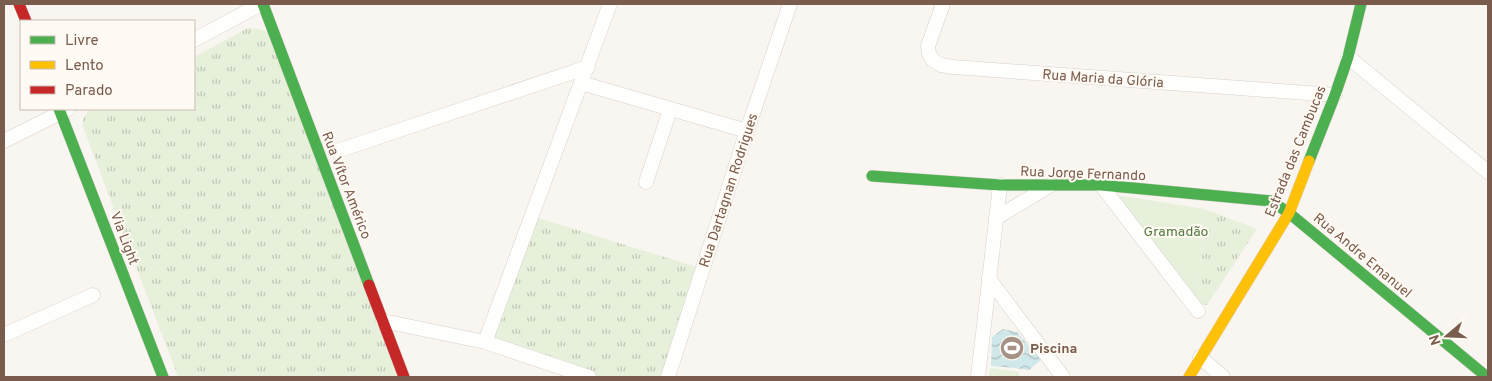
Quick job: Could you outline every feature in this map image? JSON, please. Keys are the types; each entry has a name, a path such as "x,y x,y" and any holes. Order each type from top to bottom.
{"street":[{"path":"19,4 26,20"},
{"path":"195,39 262,4"},
{"name":"Rua Vítor Américo","path":"262,4 404,377"},
{"path":"485,342 610,4"},
{"name":"Rua Dartagnan Rodrigues","path":"668,377 790,4"},
{"name":"Rua Maria da Glória","path":"942,4 928,46 929,54 933,60 947,66 1335,95"},
{"name":"Estrada das Cambucas","path":"1189,377 1289,213 1335,95 1348,57 1361,4"},
{"path":"1348,57 1488,172"},
{"path":"337,151 588,67"},
{"path":"581,83 747,131"},
{"path":"4,141 63,110"},
{"name":"Via Light","path":"63,110 163,377"},
{"path":"646,182 670,110"},
{"name":"Rua Jorge Fernando","path":"872,176 1000,185 1101,185 1271,201 1289,213"},
{"path":"978,377 1000,185"},
{"path":"996,218 1052,185"},
{"path":"1101,185 1198,310"},
{"name":"Rua Andre Emanuel","path":"1289,213 1487,377"},
{"path":"989,279 1063,377"},
{"path":"4,335 93,295"},
{"path":"383,322 485,342 589,377"},
{"path":"1200,357 1223,377"}],"green space":[{"path":"248,28 269,32 401,377 178,377 83,127 83,121 86,114 91,110 195,110 195,56"},
{"name":"Gramadão","path":"1117,195 1205,209 1197,304"},
{"path":"1205,209 1257,229 1207,305 1197,304"},
{"path":"532,216 703,269 668,377 589,377 485,342"},
{"path":"990,368 1019,372 1019,377 989,377"}],"water":[{"name":"Piscina","path":"1003,329 1017,332 1041,360 1029,370 991,366 992,337"}],"traffic: fast":[{"path":"263,4 369,285"},
{"path":"1309,161 1348,57 1361,4"},
{"path":"59,110 163,377"},
{"path":"872,176 1000,185 1101,185 1271,201 1289,213 1487,377"}],"traffic: slow":[{"path":"1189,377 1289,213 1309,161"}],"traffic: jam":[{"path":"19,4 26,20"},
{"path":"369,285 404,377"}],"place":[{"name":"Piscina","path":"1012,348"}]}
